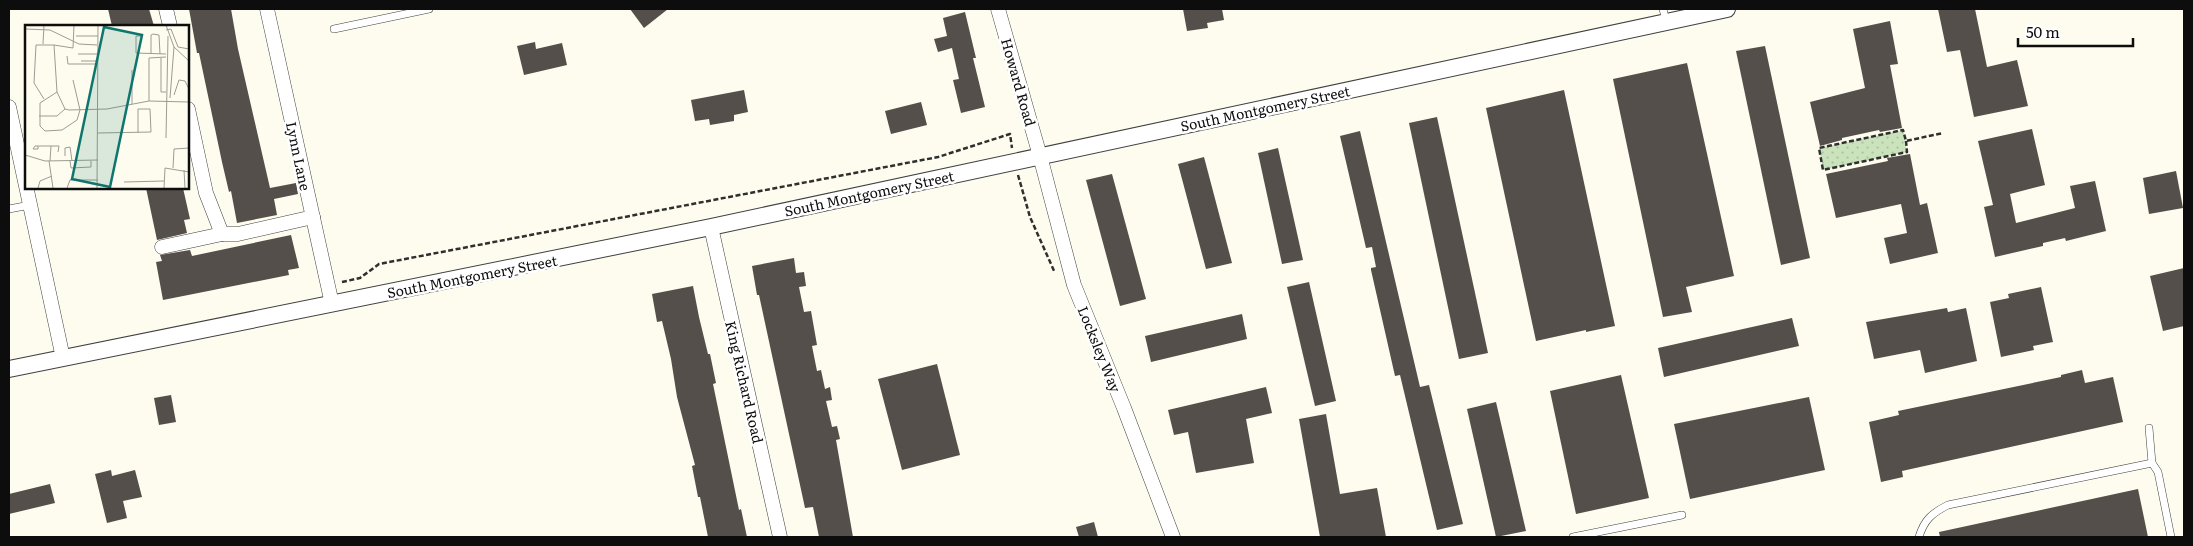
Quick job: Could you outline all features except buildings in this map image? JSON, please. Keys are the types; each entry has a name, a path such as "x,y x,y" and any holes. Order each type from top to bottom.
{"street":[{"path":"166,9 170,25"},
{"name":"Lynn Lane","path":"267,9 332,304"},
{"name":"Howard Road","path":"998,9 1040,156"},
{"name":"South Montgomery Street","path":"9,369 711,227 1040,156 1664,15 1727,9"},
{"path":"9,107 25,181"},
{"path":"189,114 206,193 222,234"},
{"name":"Locksley Way","path":"1040,156 1074,285 1174,537"},
{"path":"27,189 62,358"},
{"path":"162,247 222,234 238,234 313,217"},
{"name":"King Richard Road","path":"711,227 780,537"}],"lane":[{"path":"334,29 396,12 429,9"},
{"path":"9,209 30,204"},
{"path":"2149,428 2152,463 2158,472 2171,537"},
{"path":"1919,537 1923,524 1933,512 1948,505 2152,463"},
{"path":"1573,537 1682,515"}],"path":[{"path":"1903,130 1906,141 1907,152 1823,170 1819,148 1903,130"},
{"path":"1906,141 1942,133"},
{"path":"328,286 360,278 380,264 938,157 1010,134"},
{"path":"1022,187 1030,217 1052,269"}],"green space":[{"path":"1903,130 1907,152 1823,170 1819,148"}]}
